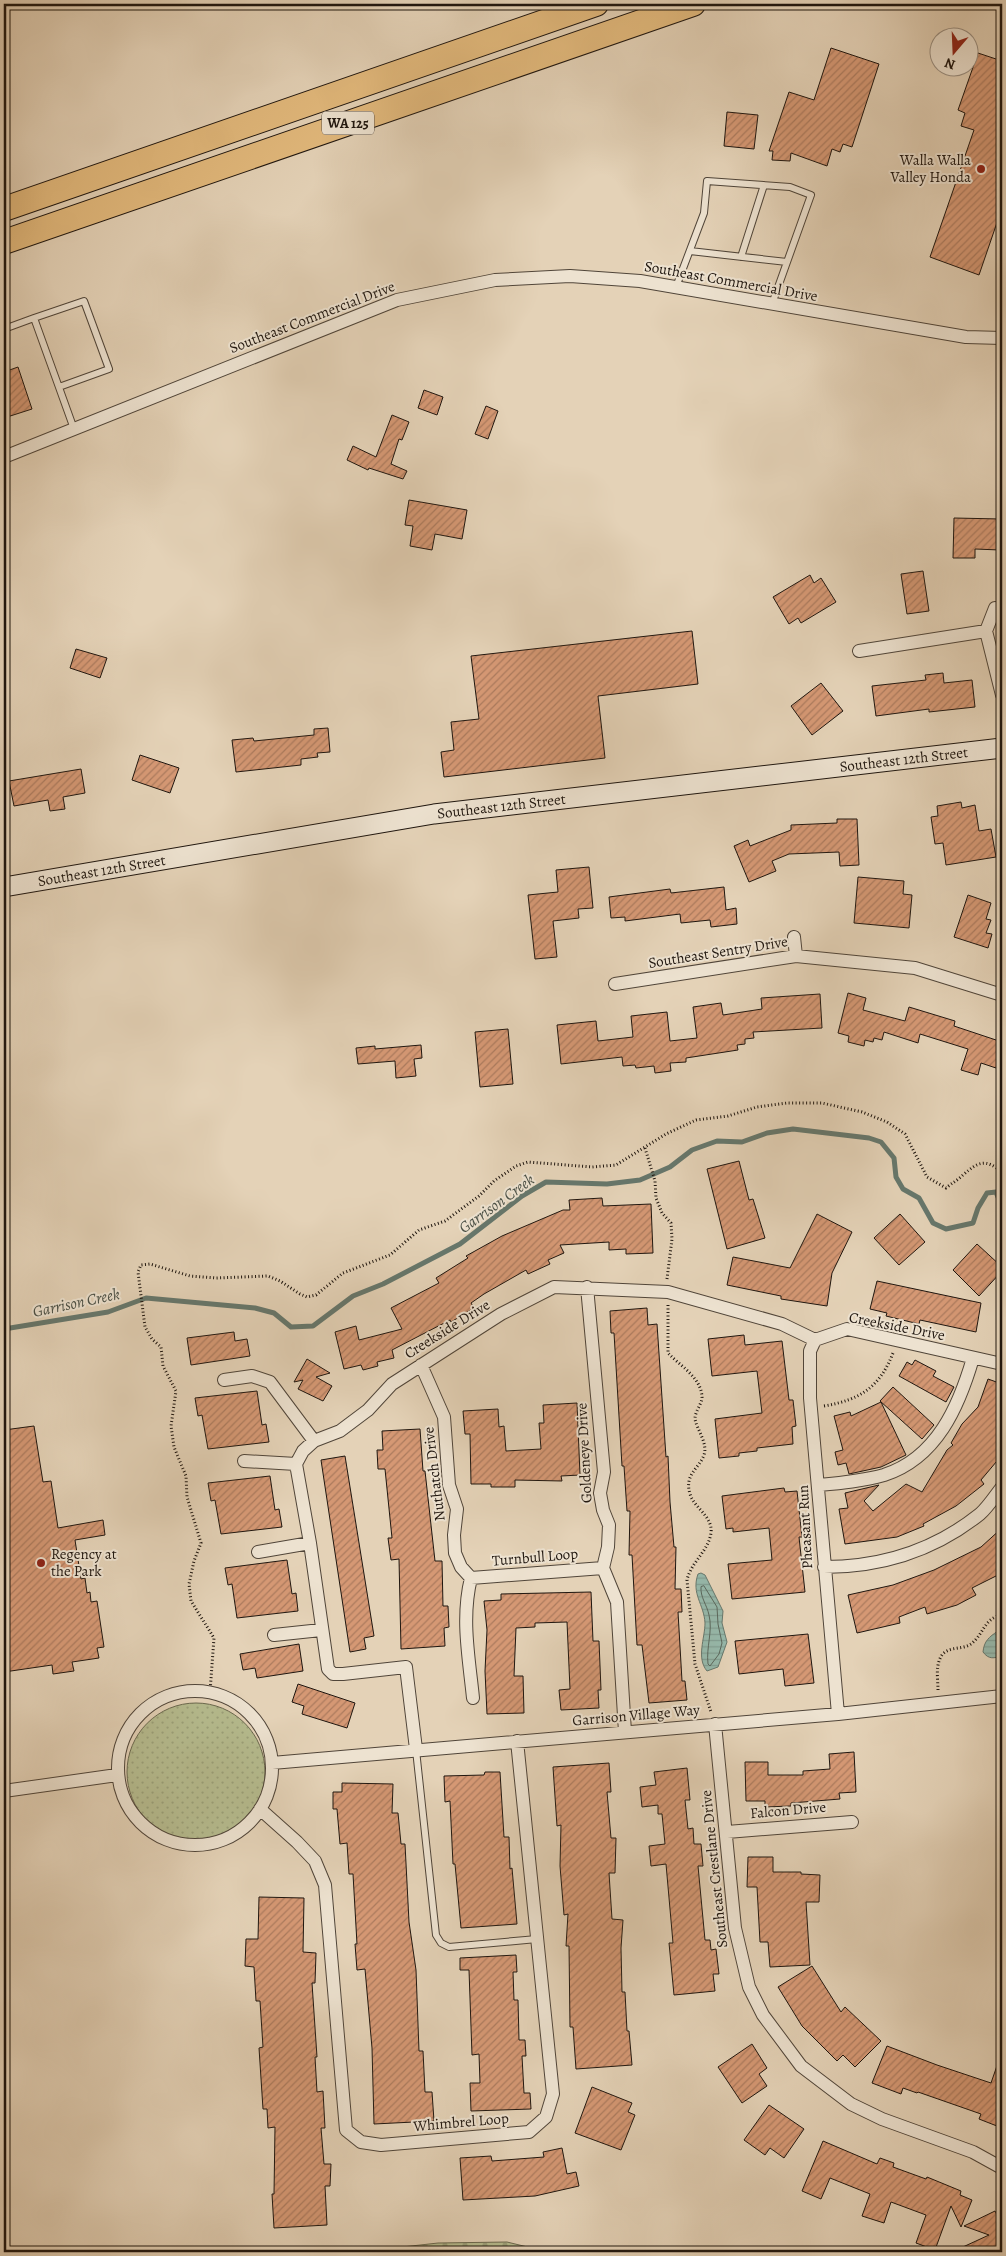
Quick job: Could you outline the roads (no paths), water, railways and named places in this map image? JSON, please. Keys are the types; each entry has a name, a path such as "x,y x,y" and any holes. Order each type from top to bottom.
{"highway":[{"name":"WA 125","path":"4,208 596,4"},
{"name":"WA 125","path":"4,242 692,4"}],"main road":[{"name":"Southeast 12th Street","path":"4,887 434,814 1002,748"}],"street":[{"name":"Southeast Commercial Drive","path":"4,457 397,300 495,280 570,276 640,281 966,337 1002,338"},
{"path":"995,608 986,630 1002,695"},
{"path":"859,651 986,630"},
{"path":"794,937 796,956"},
{"name":"Southeast Sentry Drive","path":"615,984 796,956 915,968 1002,995"},
{"name":"Creekside Drive","path":"296,1464 303,1451 314,1441 340,1431 368,1410 392,1384 421,1364 501,1314 554,1287 668,1292 782,1324 815,1340 847,1329 1002,1364"},
{"name":"Goldeneye Drive","path":"587,1287 604,1472 600,1493 603,1510 609,1525 608,1547 603,1568"},
{"name":"Pheasant Run","path":"815,1340 810,1351 812,1408 824,1567 838,1714"},
{"path":"819,1485 855,1481 885,1474 904,1465 922,1452 948,1424 960,1400 973,1358"},
{"name":"Nuthatch Drive","path":"421,1364 444,1417 449,1485 457,1509 454,1535 455,1553 461,1567 471,1578"},
{"path":"224,1380 252,1376 270,1382 314,1441"},
{"path":"244,1461 296,1464 310,1543 328,1670 333,1674 343,1674 406,1666 416,1749"},
{"path":"824,1567 873,1564 910,1553 945,1539 981,1512 1002,1487"},
{"path":"258,1552 310,1543"},
{"path":"603,1568 617,1602 625,1732"},
{"name":"Turnbull Loop","path":"471,1578 603,1568"},
{"path":"471,1578 466,1596 465,1616 473,1698"},
{"path":"274,1636 321,1630"},
{"path":"189,1690 210,1692 225,1697 246,1710 260,1726 269,1747 272,1763 271,1784 260,1809 242,1830 211,1844 188,1845 163,1839 145,1828 129,1810 120,1791 117,1775 118,1752 125,1733 140,1713 161,1698 189,1690"},
{"name":"Garrison Village Way","path":"272,1763 416,1749 838,1714 1002,1696"},
{"name":"Southeast Crestlane Drive","path":"715,1724 735,1928 749,1987 763,2015 801,2066 851,2104 882,2119 973,2152 1002,2168"},
{"name":"Whimbrel Loop","path":"260,1809 315,1861 325,1885 346,2130 361,2142 382,2145 528,2132 546,2117 553,2094 517,1741"},
{"path":"4,1792 117,1775"},
{"name":"Falcon Drive","path":"726,1832 852,1822"}],"lane":[{"path":"676,287 704,214 707,181 790,187 811,195 772,304"},
{"path":"741,257 764,185"},
{"path":"690,251 787,262"},
{"path":"4,329 84,300 109,369 59,387"},
{"path":"34,318 74,429"},
{"path":"416,1749 436,1936 441,1943 449,1947 537,1938"}],"water":[{"path":"698,1574 705,1575 723,1611 722,1623 727,1642 718,1667 707,1671 702,1660 705,1623 696,1587"},
{"path":"998,1631 1002,1631 1002,1656 994,1658 985,1655 983,1652 984,1645"}],"waterway":[{"name":"Garrison Creek","path":"4,1329 108,1312 146,1298 255,1308 274,1313 291,1327 313,1326 353,1296 383,1284 460,1244 522,1196 546,1182 607,1184 640,1180 670,1167 692,1150 717,1141 742,1142 767,1133 793,1129 869,1138 881,1142 894,1158 896,1177 903,1189 919,1198 933,1223 946,1229 973,1223 978,1208 987,1193 996,1192 1002,1207"}],"place":[{"name":"Walla Walla Valley Honda","path":"981,169"},
{"name":"Regency at the Park","path":"41,1563"}]}
